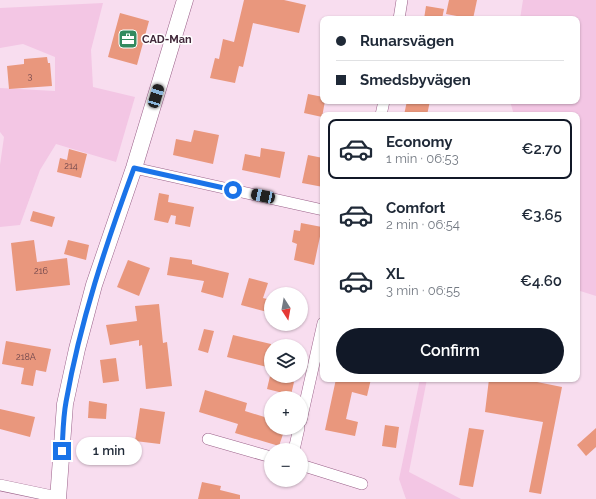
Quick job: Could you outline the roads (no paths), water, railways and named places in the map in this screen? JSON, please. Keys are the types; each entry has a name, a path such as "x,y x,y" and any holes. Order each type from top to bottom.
{"main road":[{"path":"58,498 65,404 77,349 94,285 134,168 185,0"}],"street":[{"path":"399,16 402,0"},
{"path":"134,168 320,209"},
{"path":"308,391 320,336"},
{"path":"208,439 264,455"},
{"path":"308,467 362,484"},
{"path":"0,485 58,498"}],"place":[{"name":"CAD-Man","path":"128,39"}]}
